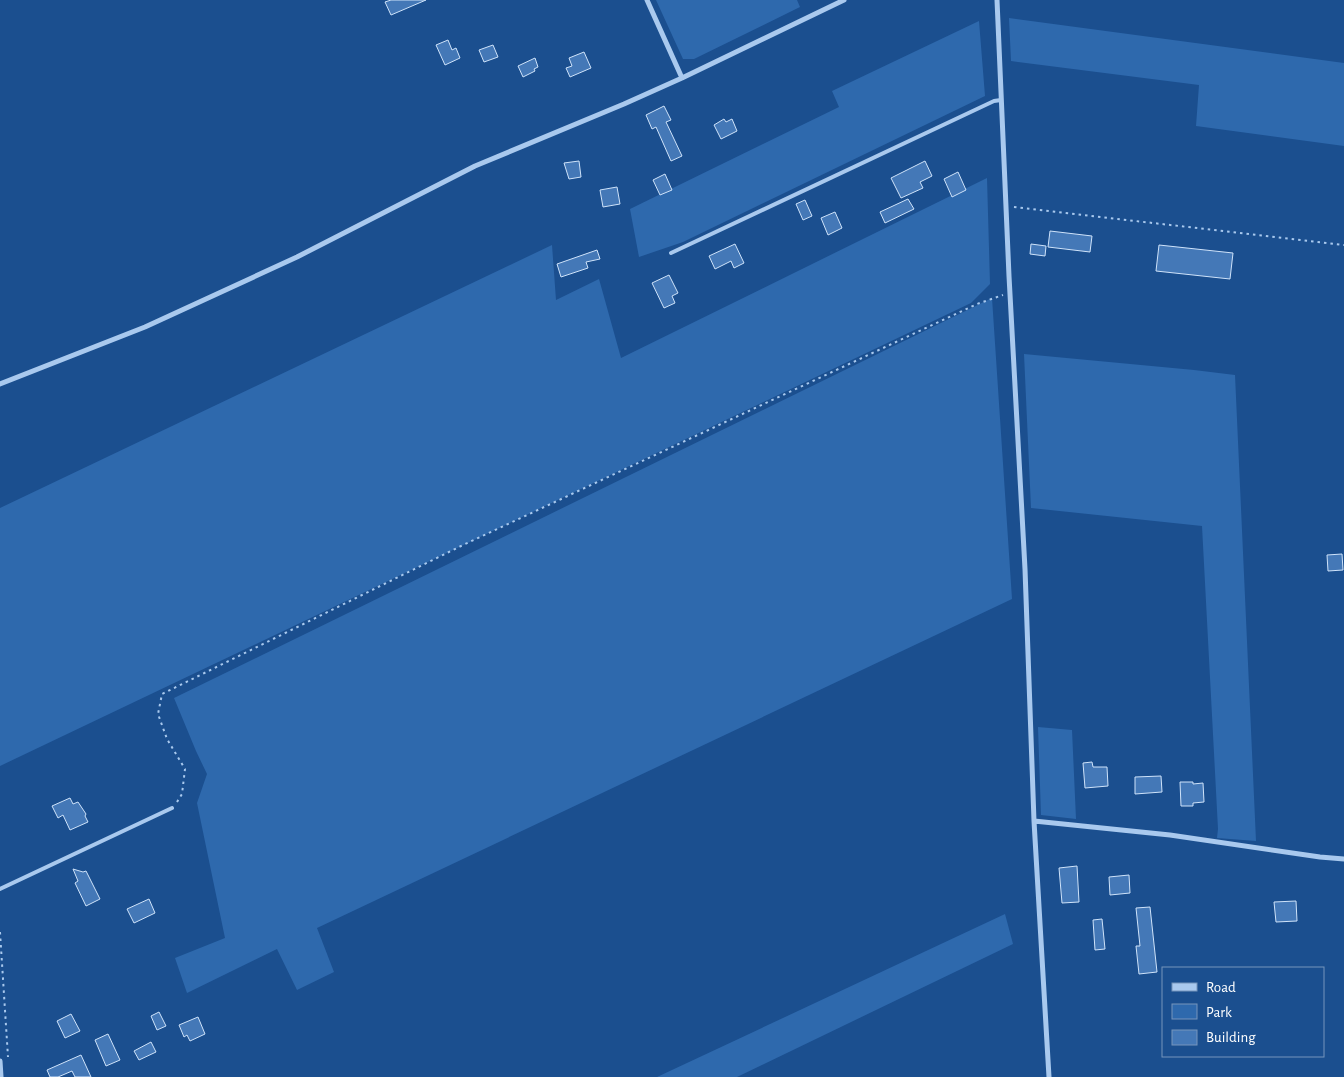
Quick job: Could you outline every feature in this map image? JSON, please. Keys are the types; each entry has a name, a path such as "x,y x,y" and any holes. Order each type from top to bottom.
{"street":[{"path":"647,0 682,78"},
{"path":"0,384 146,327 296,257 475,166 682,78 844,0"},
{"path":"998,0 1010,295 1025,569 1034,821 1049,1077"},
{"path":"1034,821 1170,835 1344,859"},
{"path":"0,1061 1,1077"}],"lane":[{"path":"671,253 994,100 1001,100"},
{"path":"0,889 172,808"}],"path":[{"path":"1006,206 1344,245"},
{"path":"172,808 182,794 186,769 167,739 158,714 162,694 461,546 977,304 1001,295 1010,295"},
{"path":"0,932 8,1058"}],"green space":[{"path":"656,0 797,0 800,7 694,59 683,59"},
{"path":"1009,18 1344,63 1344,146 1196,126 1199,85 1011,61"},
{"path":"979,21 985,96 683,242 639,257 630,209 839,107 832,91"},
{"path":"987,178 990,284 971,303 0,766 0,508 552,245 556,300 599,279 621,358"},
{"path":"992,298 1012,599 317,928 334,972 297,990 277,949 187,993 175,958 225,938 197,803 207,774 174,698"},
{"path":"1024,354 1235,375 1256,841 1217,838 1202,526 1031,508"},
{"path":"1038,727 1072,730 1076,819 1041,815"},
{"path":"1005,914 1013,944 737,1077 657,1077"}],"building":[{"path":"391,0 426,0 391,15 385,2"},
{"path":"448,40 452,50 456,48 460,58 445,65 436,45"},
{"path":"493,45 498,57 484,62 479,50"},
{"path":"584,52 591,68 570,77 566,68 572,66 569,58"},
{"path":"535,58 538,67 534,69 535,71 523,77 518,66"},
{"path":"664,106 671,120 666,122 682,156 671,161 656,127 652,129 646,115"},
{"path":"724,119 726,122 732,119 737,131 721,139 714,125"},
{"path":"579,161 581,177 569,179 564,163"},
{"path":"925,161 932,176 920,182 923,188 901,198 891,178"},
{"path":"958,172 966,190 952,197 944,179"},
{"path":"665,174 672,190 660,195 653,180"},
{"path":"617,187 620,204 603,207 600,190"},
{"path":"908,199 914,209 885,223 880,212"},
{"path":"805,200 812,216 803,220 796,204"},
{"path":"835,212 842,228 828,235 821,218"},
{"path":"1050,231 1092,236 1090,252 1048,247"},
{"path":"735,244 744,263 734,268 731,261 715,269 709,256"},
{"path":"1031,244 1046,246 1045,256 1030,254"},
{"path":"1159,245 1233,253 1230,279 1156,271"},
{"path":"597,250 600,259 586,262 588,268 561,277 557,264"},
{"path":"669,275 678,293 672,296 675,303 664,308 652,283"},
{"path":"1342,554 1343,570 1328,571 1327,555"},
{"path":"1092,762 1093,767 1107,767 1108,786 1085,788 1083,763"},
{"path":"1161,776 1162,792 1135,794 1135,777"},
{"path":"1180,782 1203,783 1204,802 1193,803 1193,806 1181,806"},
{"path":"70,798 73,804 78,802 86,814 88,822 70,830 63,815 58,818 52,806"},
{"path":"1077,866 1079,902 1062,903 1059,868"},
{"path":"73,869 86,871 100,899 86,906 75,883 78,881"},
{"path":"1129,875 1130,893 1110,895 1109,877"},
{"path":"149,899 155,913 134,923 127,909"},
{"path":"1296,901 1297,921 1276,922 1274,902"},
{"path":"1150,907 1157,972 1139,974 1136,946 1140,946 1136,908"},
{"path":"1102,919 1105,949 1095,950 1093,920"},
{"path":"159,1012 166,1026 157,1030 151,1016"},
{"path":"71,1014 80,1031 65,1038 57,1021"},
{"path":"198,1017 205,1034 190,1041 187,1035 184,1037 179,1025"},
{"path":"108,1034 120,1060 106,1066 95,1040"},
{"path":"151,1042 156,1052 139,1060 134,1051"},
{"path":"81,1055 91,1077 75,1077 72,1071 58,1077 50,1077 47,1070"}]}
